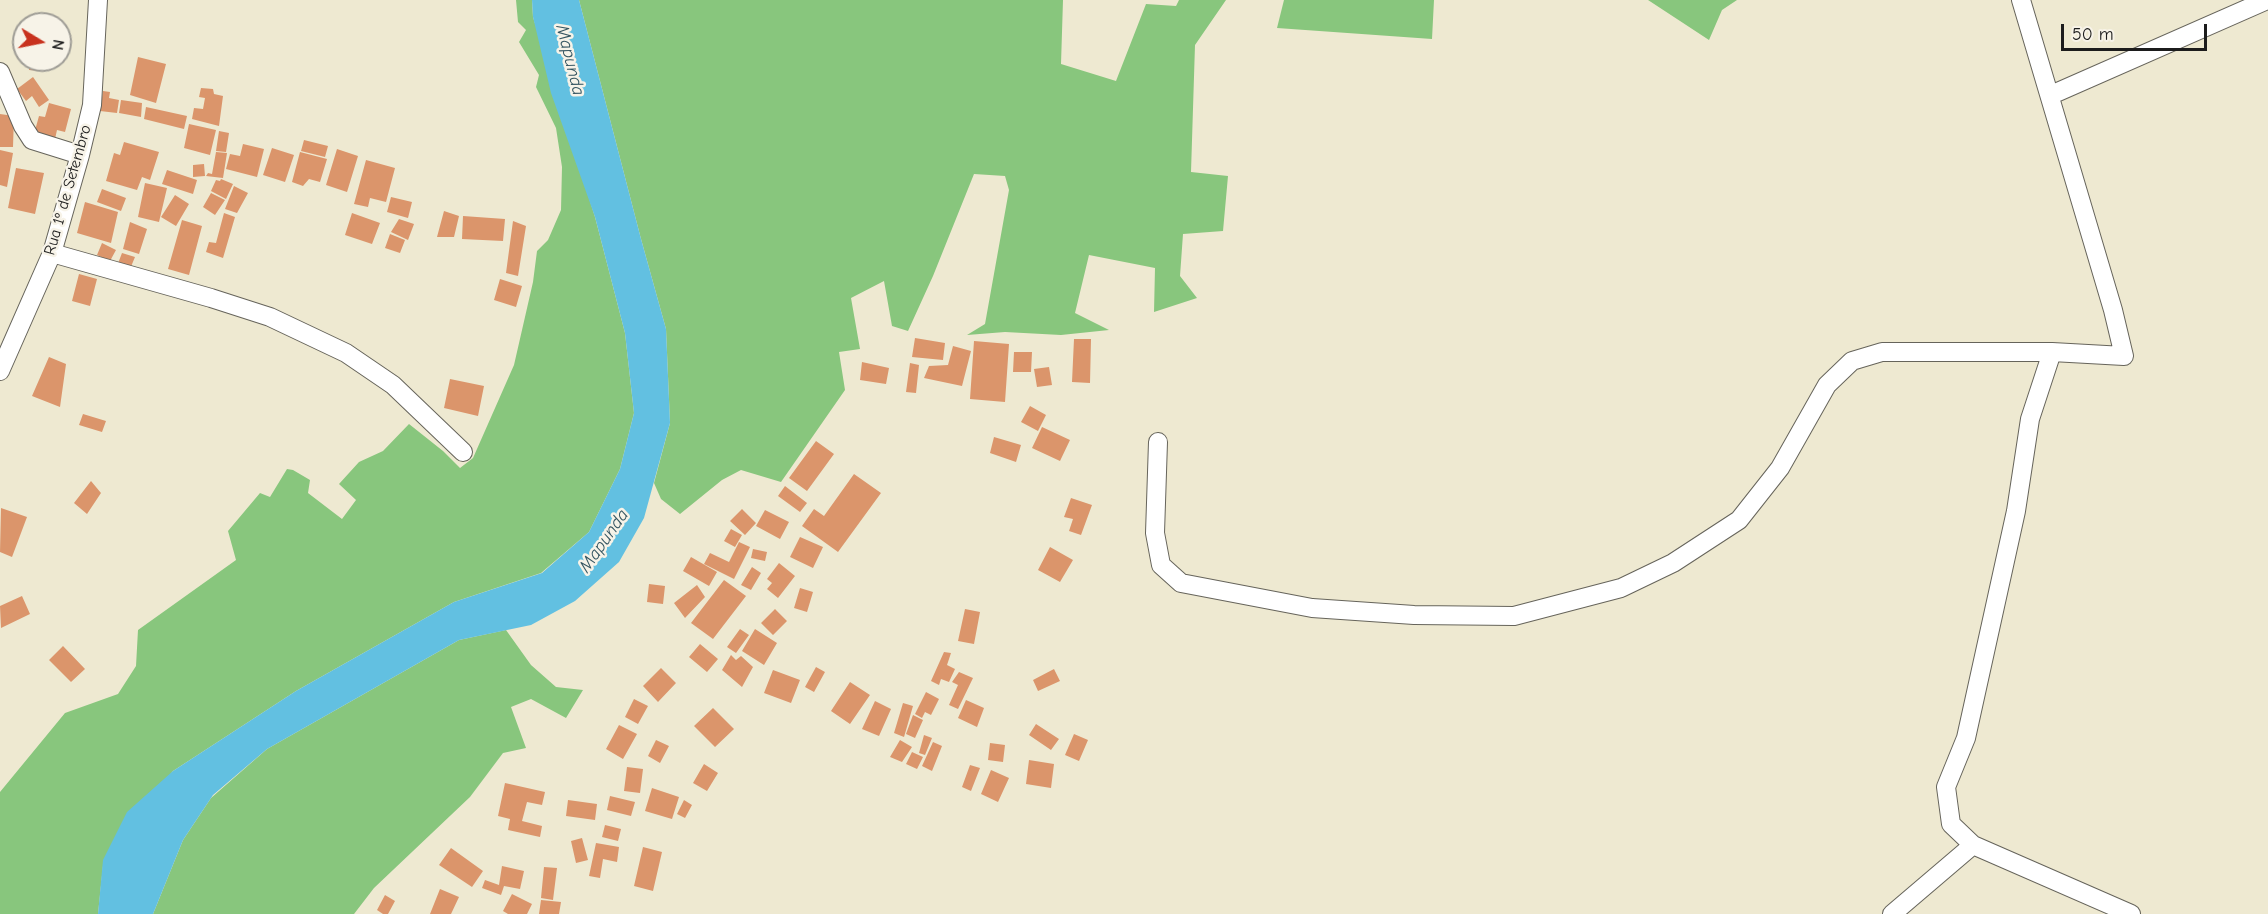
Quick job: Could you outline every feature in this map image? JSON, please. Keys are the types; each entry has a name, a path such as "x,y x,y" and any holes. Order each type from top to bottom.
{"street":[{"name":"Rua 1º de Setembro","path":"0,371 52,253 80,155 92,105 98,0"},
{"path":"1158,442 1155,533 1161,565 1181,583 1312,608 1414,615 1514,616 1621,588 1673,563 1738,520 1780,468 1827,385 1852,362 1882,352 2052,352 2124,356 2113,310 2021,0"},
{"path":"2050,95 2266,5"},
{"path":"0,72 23,126 32,140 80,155"},
{"path":"52,253 270,317 335,348 393,385 463,452"},
{"path":"2052,352 2030,419 2016,511 1966,738 1946,787 1951,824 1973,845 2131,914"},
{"path":"1892,914 1973,845"}],"green space":[{"path":"516,0 532,0 533,17 595,217 625,333 634,413 620,469 589,532 541,573 454,602 296,691 173,771 103,866 98,914 0,914 0,792 65,713 118,694 136,666 138,630 236,560 228,531 260,493 270,497 287,469 293,470 310,480 308,493 342,519 356,500 339,484 359,462 383,451 409,424 460,468 473,458 514,365 533,282 537,251 548,240 561,210 562,167 556,128 536,87 539,75 519,42 526,30 518,22"},
{"path":"579,0 1063,0 1061,64 1116,81 1146,4 1176,6 1179,0 1226,0 1195,45 1191,172 1228,176 1223,231 1183,234 1180,276 1197,298 1154,312 1155,268 1089,255 1075,313 1109,330 1061,335 1005,332 967,335 985,324 1009,190 1005,176 974,174 908,331 892,326 884,281 851,298 860,349 839,352 845,390 781,482 741,470 722,480 680,514 661,499 654,483 670,423 666,329"},
{"path":"1284,0 1434,0 1432,39 1277,28"},
{"path":"1648,0 1737,0 1722,10 1709,40"},
{"path":"506,630 531,665 556,687 583,690 566,718 531,699 511,707 526,748 503,753 470,797 374,888 354,914 153,914 183,840 211,798 267,749 459,640"}],"water":[{"name":"Mapunda","path":"532,0 579,0 666,329 670,423 644,518 619,562 575,601 531,625 459,640 267,749 213,795 183,840 153,914 98,914 103,860 127,812 173,771 296,691 454,602 542,573 589,532 620,469 634,413 625,333 595,217 551,93 533,17"}],"building":[{"path":"138,57 166,64 156,103 130,95"},
{"path":"33,77 49,100 39,107 32,96 26,101 17,89"},
{"path":"201,88 213,89 214,94 223,96 219,126 192,119 194,108 203,109 205,98 199,97"},
{"path":"103,91 110,92 109,98 119,100 117,113 100,111"},
{"path":"121,100 142,103 141,117 119,113"},
{"path":"49,103 71,109 65,132 57,130 55,139 34,134 39,116 45,117"},
{"path":"146,107 187,116 184,129 144,119"},
{"path":"0,114 14,116 13,147 0,147"},
{"path":"189,124 216,130 210,155 184,148"},
{"path":"219,131 229,133 226,152 216,151"},
{"path":"304,140 328,146 325,157 301,151"},
{"path":"124,142 159,152 150,180 142,177 137,190 106,181 114,153 120,155"},
{"path":"243,144 264,149 257,177 226,169 230,154 240,156"},
{"path":"272,148 294,155 285,182 263,175"},
{"path":"337,149 358,156 347,192 326,185"},
{"path":"0,150 13,153 7,187 0,185"},
{"path":"216,152 227,153 223,178 206,176 208,173 212,174"},
{"path":"300,152 327,159 320,182 309,179 303,186 292,182"},
{"path":"366,160 395,168 386,202 370,198 368,207 354,204"},
{"path":"204,164 205,176 193,177 193,165"},
{"path":"16,168 44,173 35,214 8,208"},
{"path":"167,170 197,180 193,194 162,184"},
{"path":"221,179 233,184 226,199 211,191 216,180"},
{"path":"145,183 167,188 159,222 138,217"},
{"path":"234,186 248,193 237,213 225,209"},
{"path":"102,189 126,198 121,211 97,202"},
{"path":"211,193 225,200 215,215 203,207"},
{"path":"175,195 189,204 176,226 161,217"},
{"path":"391,197 412,202 408,218 387,212"},
{"path":"85,202 118,212 111,243 77,233"},
{"path":"444,211 459,216 454,237 437,237"},
{"path":"224,213 235,217 223,258 206,252 209,242 216,243"},
{"path":"352,213 380,223 372,244 345,235"},
{"path":"463,216 505,219 503,241 462,239"},
{"path":"399,219 414,224 408,240 391,232"},
{"path":"182,220 202,226 189,275 168,269"},
{"path":"513,221 526,226 518,276 506,273"},
{"path":"130,222 147,229 139,254 123,249"},
{"path":"390,234 405,240 400,253 385,248"},
{"path":"102,243 116,250 110,261 97,255"},
{"path":"122,253 135,257 130,269 117,266"},
{"path":"79,274 97,279 90,306 72,301"},
{"path":"500,279 522,286 516,307 494,300"},
{"path":"915,338 945,343 943,360 912,357"},
{"path":"1074,339 1091,339 1090,383 1072,382"},
{"path":"974,341 1009,344 1005,402 970,399"},
{"path":"953,346 971,351 962,386 924,378 929,366 948,365"},
{"path":"1014,352 1032,352 1031,372 1013,372"},
{"path":"49,357 66,364 60,407 32,396"},
{"path":"862,362 889,368 886,384 860,380"},
{"path":"910,363 919,365 916,393 906,392"},
{"path":"1049,367 1052,385 1037,387 1034,369"},
{"path":"450,379 484,386 478,416 444,408"},
{"path":"1030,406 1046,415 1038,431 1021,422"},
{"path":"83,414 106,421 102,432 79,425"},
{"path":"1042,427 1070,440 1060,461 1032,448"},
{"path":"994,437 1021,445 1016,462 990,453"},
{"path":"816,441 834,454 807,491 789,478"},
{"path":"854,474 881,493 838,552 802,526 814,509 824,516"},
{"path":"91,481 101,493 87,514 74,503"},
{"path":"785,486 807,503 800,512 778,496"},
{"path":"1071,498 1092,505 1081,535 1069,531 1073,519 1064,517"},
{"path":"1,508 27,517 12,557 0,552"},
{"path":"742,509 756,523 745,535 730,521"},
{"path":"765,510 789,522 780,539 756,526"},
{"path":"731,529 742,535 735,547 724,541"},
{"path":"800,537 823,547 813,568 790,557"},
{"path":"739,542 750,547 734,579 704,564 710,553 729,562"},
{"path":"1050,547 1073,560 1060,582 1038,570"},
{"path":"753,549 767,552 765,561 751,558"},
{"path":"691,557 717,572 709,586 683,571"},
{"path":"779,563 795,576 778,598 767,589 772,583 767,579"},
{"path":"752,567 761,573 751,590 741,585"},
{"path":"724,580 746,596 713,639 691,623"},
{"path":"649,584 665,586 663,604 647,602"},
{"path":"697,585 705,597 685,618 674,603"},
{"path":"800,588 813,592 807,612 794,608"},
{"path":"22,596 30,614 1,628 0,606"},
{"path":"775,609 787,621 773,635 761,623"},
{"path":"965,609 980,612 974,644 958,641"},
{"path":"740,629 749,635 736,653 727,647"},
{"path":"755,629 777,643 764,665 742,651"},
{"path":"700,644 718,659 707,672 689,657"},
{"path":"63,646 85,669 71,682 49,660"},
{"path":"944,652 951,653 947,665 955,669 949,682 941,679 939,685 931,681"},
{"path":"731,655 736,660 741,656 753,667 742,687 722,670"},
{"path":"816,667 825,672 814,692 805,687"},
{"path":"661,668 676,683 658,702 643,686"},
{"path":"1054,669 1060,681 1038,691 1033,680"},
{"path":"773,670 800,680 791,703 764,693"},
{"path":"959,672 973,678 958,709 949,705 958,685 952,682"},
{"path":"850,682 870,695 850,724 831,711"},
{"path":"926,692 939,699 931,715 925,712 922,718 915,714"},
{"path":"634,699 648,706 638,724 625,717"},
{"path":"966,700 984,708 977,727 958,718"},
{"path":"875,701 891,709 879,736 862,729"},
{"path":"903,703 913,706 904,737 894,733"},
{"path":"713,708 734,729 715,747 694,726"},
{"path":"913,715 923,720 915,738 906,734"},
{"path":"1036,724 1059,739 1051,750 1029,735"},
{"path":"619,725 637,734 623,759 606,749"},
{"path":"1074,734 1088,740 1079,761 1065,755"},
{"path":"924,735 932,738 925,755 919,753"},
{"path":"656,740 669,746 660,763 648,756"},
{"path":"900,740 912,747 902,762 890,757"},
{"path":"933,742 942,746 932,771 922,766"},
{"path":"990,743 1005,745 1003,762 988,760"},
{"path":"912,752 923,757 917,769 906,764"},
{"path":"1029,760 1054,764 1051,788 1026,784"},
{"path":"704,764 718,773 707,791 693,783"},
{"path":"970,765 980,768 971,791 962,787"},
{"path":"627,767 643,769 640,793 624,791"},
{"path":"991,770 1009,778 998,802 981,794"},
{"path":"505,783 545,792 542,805 527,802 522,821 542,826 540,837 508,830 510,819 498,816"},
{"path":"652,788 679,797 672,819 645,811"},
{"path":"610,796 635,802 631,816 607,810"},
{"path":"568,800 597,804 595,820 566,816"},
{"path":"684,800 692,805 685,818 677,814"},
{"path":"605,825 621,829 618,841 602,837"},
{"path":"582,838 588,860 576,863 571,841"},
{"path":"596,843 619,847 617,862 603,859 600,878 589,876"},
{"path":"643,847 662,852 653,891 634,886"},
{"path":"451,848 483,871 472,887 439,865"},
{"path":"502,866 524,871 520,889 504,886 501,895 482,888 485,880 499,885"},
{"path":"544,867 557,868 553,900 541,898"},
{"path":"440,889 459,897 451,914 430,914"},
{"path":"512,894 532,904 527,914 508,914 503,911"},
{"path":"385,895 395,901 388,914 377,910"},
{"path":"541,900 561,902 559,914 539,914"}]}
